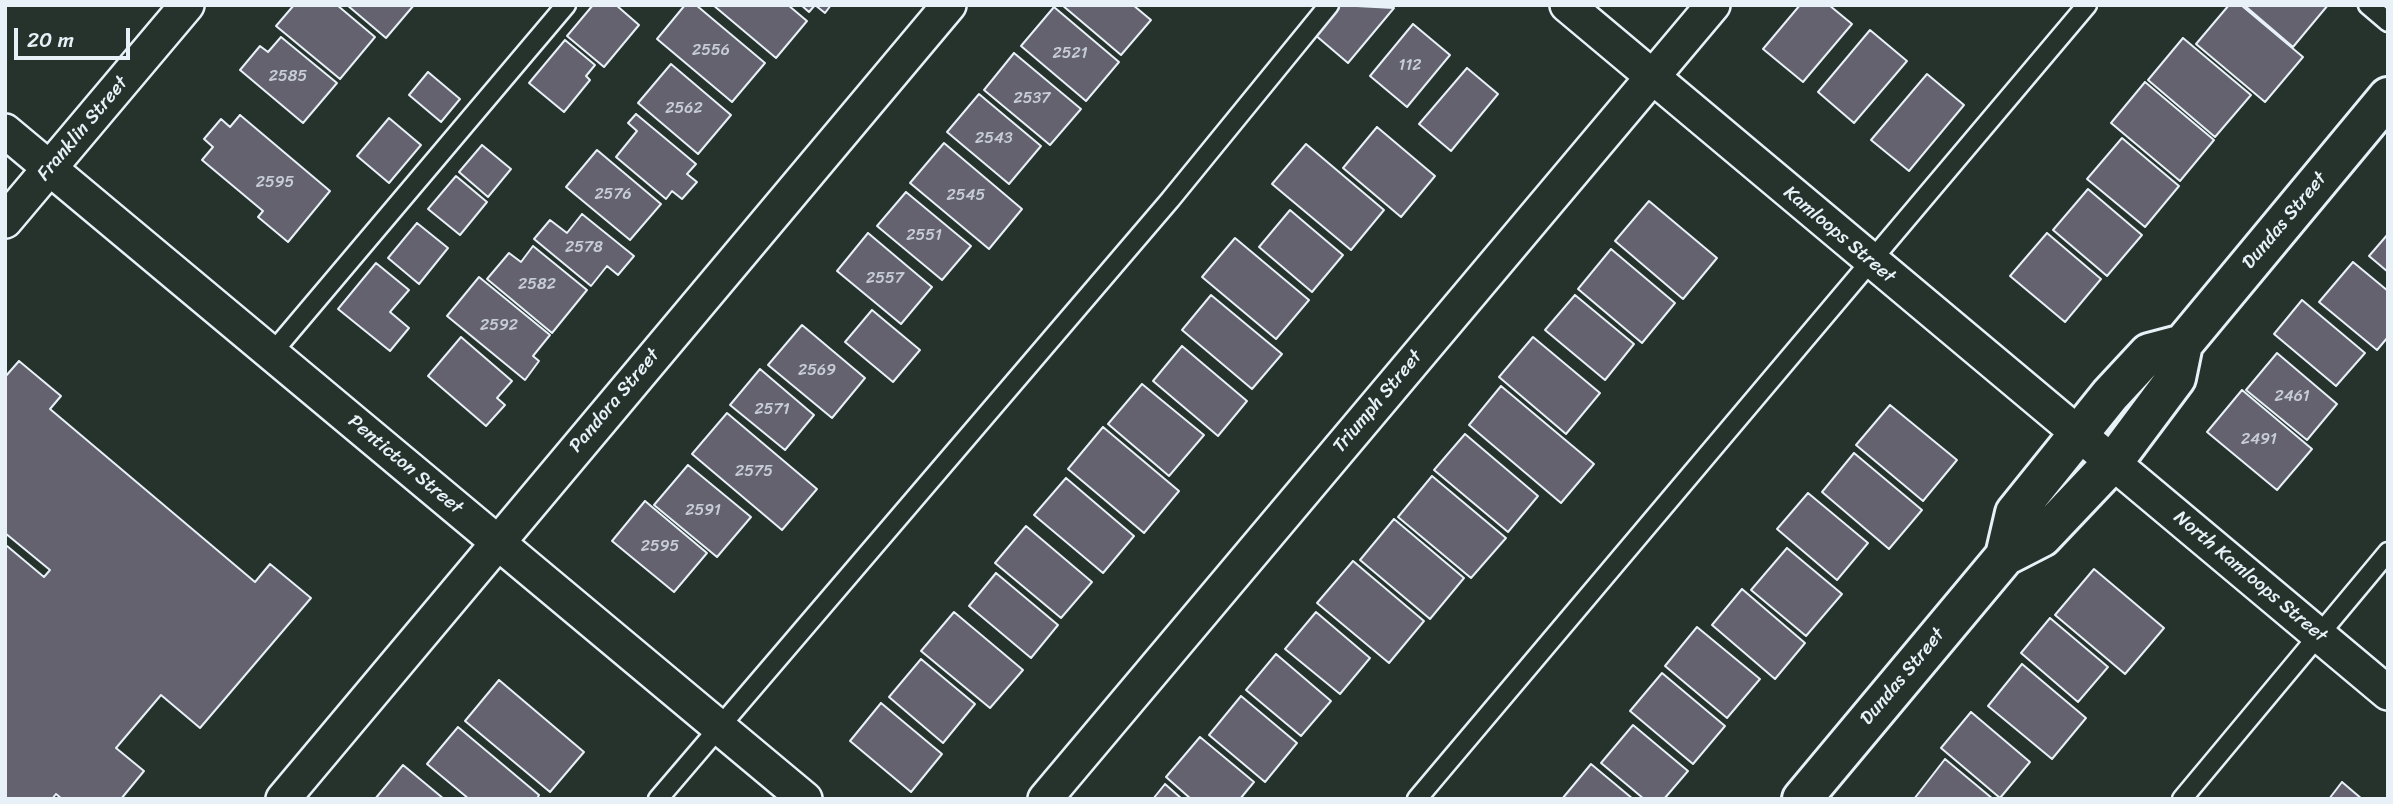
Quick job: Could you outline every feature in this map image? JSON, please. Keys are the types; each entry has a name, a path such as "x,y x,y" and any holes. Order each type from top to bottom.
{"street":[{"name":"Franklin Street","path":"5,221 187,5"},
{"name":"Pandora Street","path":"283,799 949,5"},
{"name":"Kamloops Street","path":"1567,5 1870,262 2113,461"},
{"name":"Triumph Street","path":"1045,799 1713,5"},
{"name":"Dundas Street","path":"1802,799 2005,556 2042,537 2113,461 2176,378 2183,344 2388,97"},
{"name":"Penticton Street","path":"5,131 805,799"},
{"name":"Dundas Street","path":"2005,556 2015,513 2079,432 2149,354 2183,344"},
{"name":"North Kamloops Street","path":"2113,461 2388,693"}],"lane":[{"path":"272,353 565,5"},
{"path":"658,799 1170,200 1329,5"},
{"path":"1417,799 2087,5"},
{"path":"2368,5 2388,22"},
{"path":"2182,799 2388,552"}],"building":[{"path":"294,5 337,5 375,37 340,79 276,26"},
{"path":"347,5 414,5 386,38"},
{"path":"593,5 616,5 639,25 604,67 567,36"},
{"path":"685,5 696,5 765,63 732,102 657,39"},
{"path":"713,5 788,5 807,21 776,58"},
{"path":"801,5 815,5 809,12"},
{"path":"815,5 831,5 825,13"},
{"path":"1062,5 1133,5 1151,20 1121,55"},
{"path":"1338,5 1394,8 1348,63 1314,34"},
{"path":"1800,5 1829,5 1852,24 1803,82 1763,49"},
{"path":"2229,5 2241,5 2303,57 2265,102 2196,44"},
{"path":"2244,5 2328,5 2293,47"},
{"path":"1054,7 1119,62 1086,101 1021,46"},
{"path":"1413,24 1450,55 1407,107 1370,76"},
{"path":"1870,30 1907,61 1854,123 1818,92"},
{"path":"281,37 337,83 303,123 240,70 260,46 268,52"},
{"path":"2183,38 2251,95 2215,137 2148,80"},
{"path":"565,40 595,65 586,76 590,80 564,112 529,83"},
{"path":"1014,53 1081,109 1050,145 984,90"},
{"path":"671,64 731,115 698,154 638,103"},
{"path":"1467,68 1498,94 1451,151 1419,124"},
{"path":"428,72 460,99 441,122 409,95"},
{"path":"1927,74 1964,105 1909,171 1871,140"},
{"path":"2145,82 2214,140 2180,181 2111,123"},
{"path":"979,94 1041,146 1009,184 947,132"},
{"path":"636,114 696,164 687,174 697,182 682,199 672,191 666,199 616,157 637,131 628,123"},
{"path":"240,115 330,191 288,242 258,217 263,211 202,160 213,147 204,139 221,119 230,127"},
{"path":"389,118 421,145 389,183 357,156"},
{"path":"1377,127 1435,176 1401,217 1343,168"},
{"path":"2122,138 2179,186 2145,227 2087,179"},
{"path":"944,143 1022,209 989,249 910,183"},
{"path":"1306,144 1384,210 1351,250 1272,184"},
{"path":"482,145 511,169 488,197 459,172"},
{"path":"597,150 661,204 630,240 566,187"},
{"path":"456,176 487,202 460,235 428,209"},
{"path":"2088,189 2142,235 2107,276 2053,230"},
{"path":"906,192 971,246 942,280 877,226"},
{"path":"1649,201 1717,258 1683,299 1615,241"},
{"path":"1290,210 1343,255 1312,292 1259,247"},
{"path":"582,214 634,256 618,275 607,266 591,286 534,239 550,220 567,233"},
{"path":"417,223 448,248 419,284 388,258"},
{"path":"868,233 932,287 901,324 837,271"},
{"path":"2047,233 2101,279 2065,322 2010,276"},
{"path":"2388,234 2388,272 2369,256"},
{"path":"1235,238 1309,300 1276,339 1202,277"},
{"path":"533,246 587,290 552,333 487,279 509,253 521,262"},
{"path":"1611,249 1675,303 1642,343 1578,289"},
{"path":"2353,262 2388,291 2388,337 2377,350 2319,302"},
{"path":"376,263 409,290 390,312 409,328 390,351 338,309"},
{"path":"479,277 550,335 533,356 539,361 525,380 447,316"},
{"path":"1211,295 1282,354 1252,389 1182,330"},
{"path":"1575,295 1634,344 1605,380 1545,330"},
{"path":"2302,300 2365,353 2336,386 2274,334"},
{"path":"872,310 920,350 893,382 845,342"},
{"path":"802,325 865,378 832,418 768,365"},
{"path":"461,337 512,381 497,398 505,405 486,426 428,376"},
{"path":"1533,337 1600,393 1566,434 1499,377"},
{"path":"1182,346 1247,401 1218,436 1153,381"},
{"path":"2277,353 2337,404 2307,440 2246,390"},
{"path":"19,361 61,396 50,409 255,582 270,564 311,598 200,728 161,695 116,748 144,771 121,799 62,799 56,794 52,799 5,799 5,548 7,546 44,577 50,570 5,533 5,377"},
{"path":"760,369 814,415 785,450 730,405"},
{"path":"1142,384 1204,435 1169,476 1108,424"},
{"path":"1501,386 1594,464 1561,503 1469,425"},
{"path":"2242,390 2312,449 2277,490 2207,432"},
{"path":"1890,405 1957,460 1923,501 1856,445"},
{"path":"727,413 817,489 782,530 692,454"},
{"path":"1103,427 1179,491 1144,533 1068,469"},
{"path":"1465,434 1538,496 1508,532 1434,470"},
{"path":"1854,453 1922,510 1889,549 1822,492"},
{"path":"688,465 751,517 717,557 654,505"},
{"path":"1432,476 1506,538 1471,578 1398,517"},
{"path":"1066,478 1134,536 1103,573 1034,515"},
{"path":"1808,493 1868,543 1837,580 1777,529"},
{"path":"645,501 707,553 674,592 612,541"},
{"path":"1394,519 1464,578 1430,619 1360,560"},
{"path":"1026,526 1092,582 1061,618 995,563"},
{"path":"1787,548 1842,594 1806,636 1751,590"},
{"path":"1353,561 1424,621 1389,663 1317,603"},
{"path":"2094,569 2164,628 2125,674 2055,615"},
{"path":"996,573 1058,625 1031,658 969,606"},
{"path":"1742,589 1805,643 1775,679 1712,625"},
{"path":"954,612 1023,670 990,708 921,651"},
{"path":"1316,612 1370,658 1340,694 1285,649"},
{"path":"2050,618 2108,667 2078,702 2021,653"},
{"path":"1697,627 1760,679 1727,718 1665,666"},
{"path":"1276,654 1331,701 1301,736 1246,690"},
{"path":"921,659 975,704 943,743 889,697"},
{"path":"2022,664 2086,718 2052,759 1988,706"},
{"path":"1662,673 1725,726 1693,764 1630,711"},
{"path":"499,680 584,752 550,792 465,721"},
{"path":"1241,696 1297,743 1265,782 1209,735"},
{"path":"881,703 942,754 911,792 850,741"},
{"path":"1971,712 2030,762 2000,798 1941,748"},
{"path":"1633,725 1688,771 1664,799 1644,799 1601,763"},
{"path":"458,727 539,795 537,799 469,799 427,764"},
{"path":"1200,737 1254,782 1240,799 1191,799 1166,777"},
{"path":"1945,759 1993,799 1914,799"},
{"path":"1591,764 1633,799 1562,799"},
{"path":"403,765 444,799 375,799"},
{"path":"2342,782 2362,799 2329,799"},
{"path":"1165,784 1182,799 1153,799"}]}
